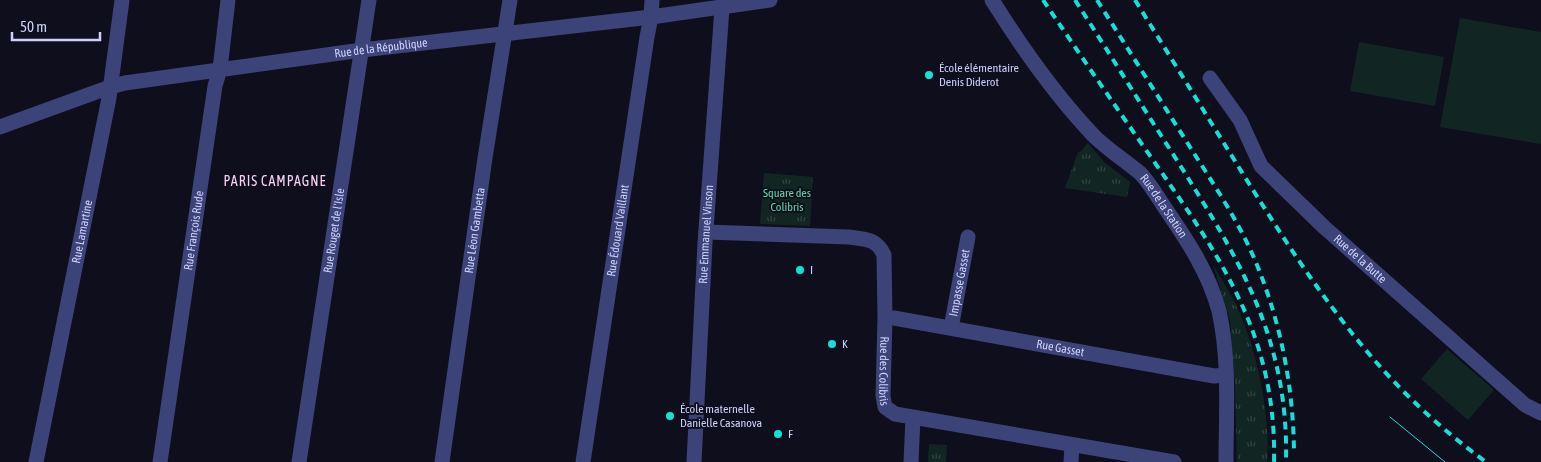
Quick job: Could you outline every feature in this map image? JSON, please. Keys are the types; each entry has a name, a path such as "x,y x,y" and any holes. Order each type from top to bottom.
{"street":[{"name":"Rue Lamartine","path":"36,462 107,107 122,0"},
{"name":"Rue François Rude","path":"160,462 215,86 220,69 228,0"},
{"name":"Rue Rouget de l'Isle","path":"299,462 369,0"},
{"name":"Rue Léon Gambetta","path":"442,462 510,0"},
{"name":"Rue Édouard Vaillant","path":"583,462 651,17 652,0"},
{"name":"Rue de la République","path":"0,127 110,87 220,69 362,50 651,17 770,0"},
{"name":"Rue de la Station","path":"992,0 1033,61 1068,106 1100,141 1142,176 1196,254 1209,282 1219,311 1224,342 1226,462"},
{"name":"Rue Emmanuel Vinson","path":"694,462 706,232 722,8"},
{"name":"Rue de la Butte","path":"1210,78 1240,120 1261,166 1324,227 1526,405 1541,413"},
{"name":"Rue des Colibris","path":"706,232 849,237 866,239 876,243 881,248 884,256 883,396 885,406 895,414 1174,462"},
{"name":"Impasse Gasset","path":"951,328 968,237"},
{"name":"Rue Gasset","path":"894,318 1214,376 1226,375"},
{"path":"911,462 913,418"},
{"path":"1071,462 1072,445"}],"green space":[{"path":"1460,18 1541,32 1541,144 1440,127"},
{"path":"1359,42 1444,57 1435,106 1350,91"},
{"path":"1088,143 1104,162 1130,182 1127,197 1065,188 1078,152"},
{"name":"Square des Colibris","path":"764,173 813,177 810,226 760,224"},
{"path":"1213,265 1232,296 1242,318 1255,358 1267,423 1267,462 1237,462 1235,385 1230,320"},
{"path":"1447,349 1494,390 1468,420 1421,379"},
{"path":"929,444 947,445 946,462 928,462"}],"tram line":[{"path":"1390,417 1445,462"}],"railway":[{"path":"1043,0 1196,223 1237,295 1253,333 1265,373 1272,415 1274,462"},
{"path":"1075,0 1218,227 1255,299 1279,375 1285,417 1286,462"},
{"path":"1097,0 1235,219 1250,249 1273,310 1279,333 1291,402 1294,450"},
{"path":"1135,0 1243,174 1309,276 1345,325 1384,371 1420,408 1486,462"}],"place":[{"name":"École élémentaire Denis Diderot","path":"929,75"},
{"name":"I","path":"800,270"},
{"name":"K","path":"832,344"},
{"name":"École maternelle Danielle Casanova","path":"670,416"},
{"name":"F","path":"778,434"}],"district":[{"name":"PARIS CAMPAGNE","path":"275,181"}]}
